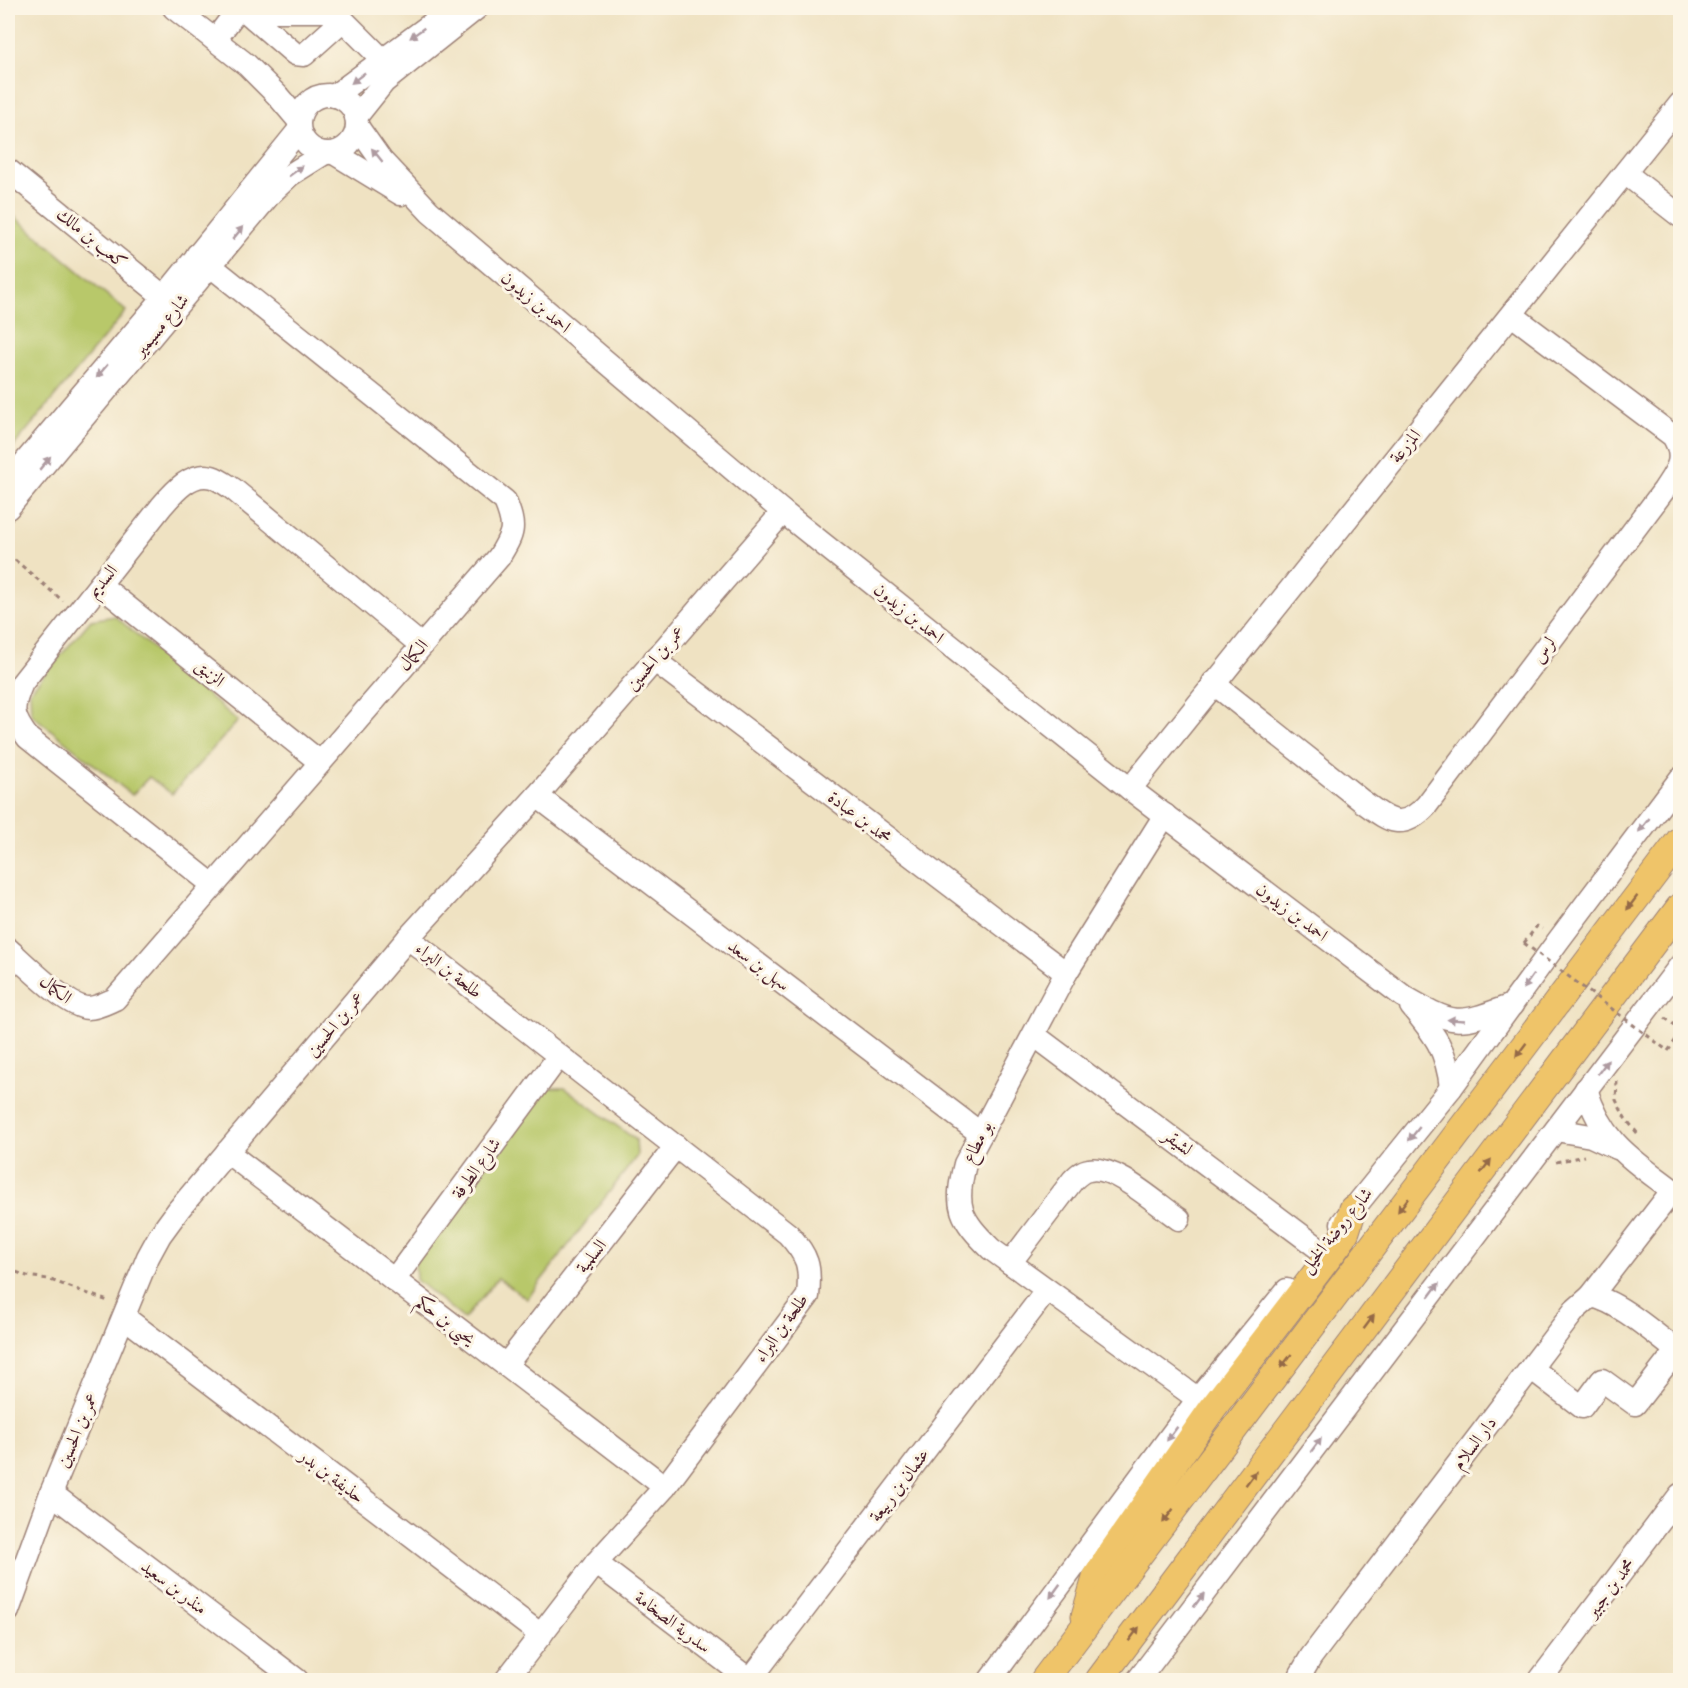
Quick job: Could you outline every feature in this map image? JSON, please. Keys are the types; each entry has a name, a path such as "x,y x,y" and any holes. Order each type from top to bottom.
{"main road":[{"name":"شارع روضة الخيل","path":"1044,1680 1680,840"},
{"path":"1099,1680 1680,907"},
{"path":"1082,1630 1096,1578 1108,1558 1212,1408 1340,1242 1353,1209"}],"street":[{"path":"174,8 247,65 277,94 299,126 308,146 329,153 343,149 350,143 355,135 356,121 351,107 343,100 324,98 282,85 247,65"},
{"path":"356,121 389,65 453,8"},
{"path":"299,126 301,112 389,65 477,8"},
{"path":"215,40 245,11 328,11 343,20 389,65"},
{"path":"245,11 295,54 304,55 343,20"},
{"name":"المزرعة","path":"1130,789 1680,104"},
{"name":"احمد بن زيدون","path":"356,121 381,160 430,212 783,512 1130,789 1403,996 1438,1016 1456,1021 1469,1020 1512,1005"},
{"name":"شارع مسيمير","path":"8,508 204,261 299,126"},
{"name":"شارع مسيمير","path":"204,261 290,175 329,153"},
{"name":"احمد بن زيدون","path":"329,153 430,212"},
{"name":"كعب بن مالك","path":"8,170 170,302"},
{"path":"1625,173 1680,216"},
{"name":"الكمال","path":"8,949 71,1003 86,1009 115,999 499,557 510,537 513,521 505,501 204,261"},
{"name":"شارع مسيمير","path":"8,483 170,302"},
{"name":"لرس","path":"1213,683 1388,819 1402,821 1414,819 1426,806 1657,499 1679,465 1680,448 1673,436 1512,315"},
{"name":"السديم","path":"213,885 28,738 16,722 14,702 22,683 76,612 179,487 197,478 211,477 233,489 421,645"},
{"name":"عمر بن الحسين","path":"8,1611 51,1493 148,1257 160,1235 179,1209 408,938 537,796 783,512"},
{"name":"الزنبق","path":"100,585 320,762"},
{"name":"محمد بن عبادة","path":"654,660 1066,974"},
{"name":"شارع روضة الخيل","path":"990,1680 1198,1399 1450,1088 1680,779"},
{"name":"سهل بن سعد","path":"537,796 981,1134"},
{"name":"بو مطاع","path":"1165,815 1066,974 965,1164 959,1188 960,1208 972,1230 991,1249 1198,1399"},
{"name":"طلحة بن البراء","path":"408,938 788,1234 802,1249 809,1265 808,1296 665,1487 596,1563 506,1680"},
{"path":"1138,1680 1680,966"},
{"name":"احمد بن زيدون","path":"1403,996 1430,1029 1442,1048 1448,1066 1450,1088"},
{"name":"لشيقر","path":"1035,1035 1321,1250"},
{"name":"شارع الطرفة","path":"394,1280 559,1056"},
{"path":"1586,1089 1600,1124 1610,1139 1677,1193"},
{"path":"1556,1130 1591,1136 1624,1152"},
{"name":"السلمية","path":"506,1365 676,1146"},
{"name":"يحيى بن حكم","path":"227,1152 665,1487"},
{"path":"1010,1263 1073,1180 1080,1173 1090,1169 1103,1170 1119,1177 1179,1219"},
{"name":"دار السلام","path":"1300,1680 1300,1674 1311,1657 1575,1310 1591,1296 1677,1193"},
{"name":"عثمان بن ربيعة","path":"750,1680 1047,1290"},
{"path":"1531,1368 1582,1407 1602,1380 1635,1404 1679,1352 1614,1305 1591,1296"},
{"name":"حذيفة بن بدر","path":"127,1310 541,1635"},
{"name":"منذر بن سعيد","path":"51,1493 297,1680"},
{"name":"محمد بن جبير","path":"1540,1680 1680,1495"},
{"name":"سدرية الصخامة","path":"596,1563 750,1680"}],"path":[{"path":"8,554 76,612"},
{"path":"1537,926 1524,943 1668,1051 1680,1034"},
{"path":"1617,1079 1616,1100 1625,1118 1638,1134 1624,1152"},
{"path":"1525,1170 1587,1155"},
{"path":"8,1269 27,1276 48,1279 127,1310"}],"green space":[{"path":"8,211 126,311 8,453"},
{"path":"115,616 238,721 172,794 149,777 132,795 31,714 30,691 91,620"},
{"path":"545,1088 565,1088 636,1140 637,1156 527,1299 498,1278 464,1319 416,1280 415,1261"}]}
